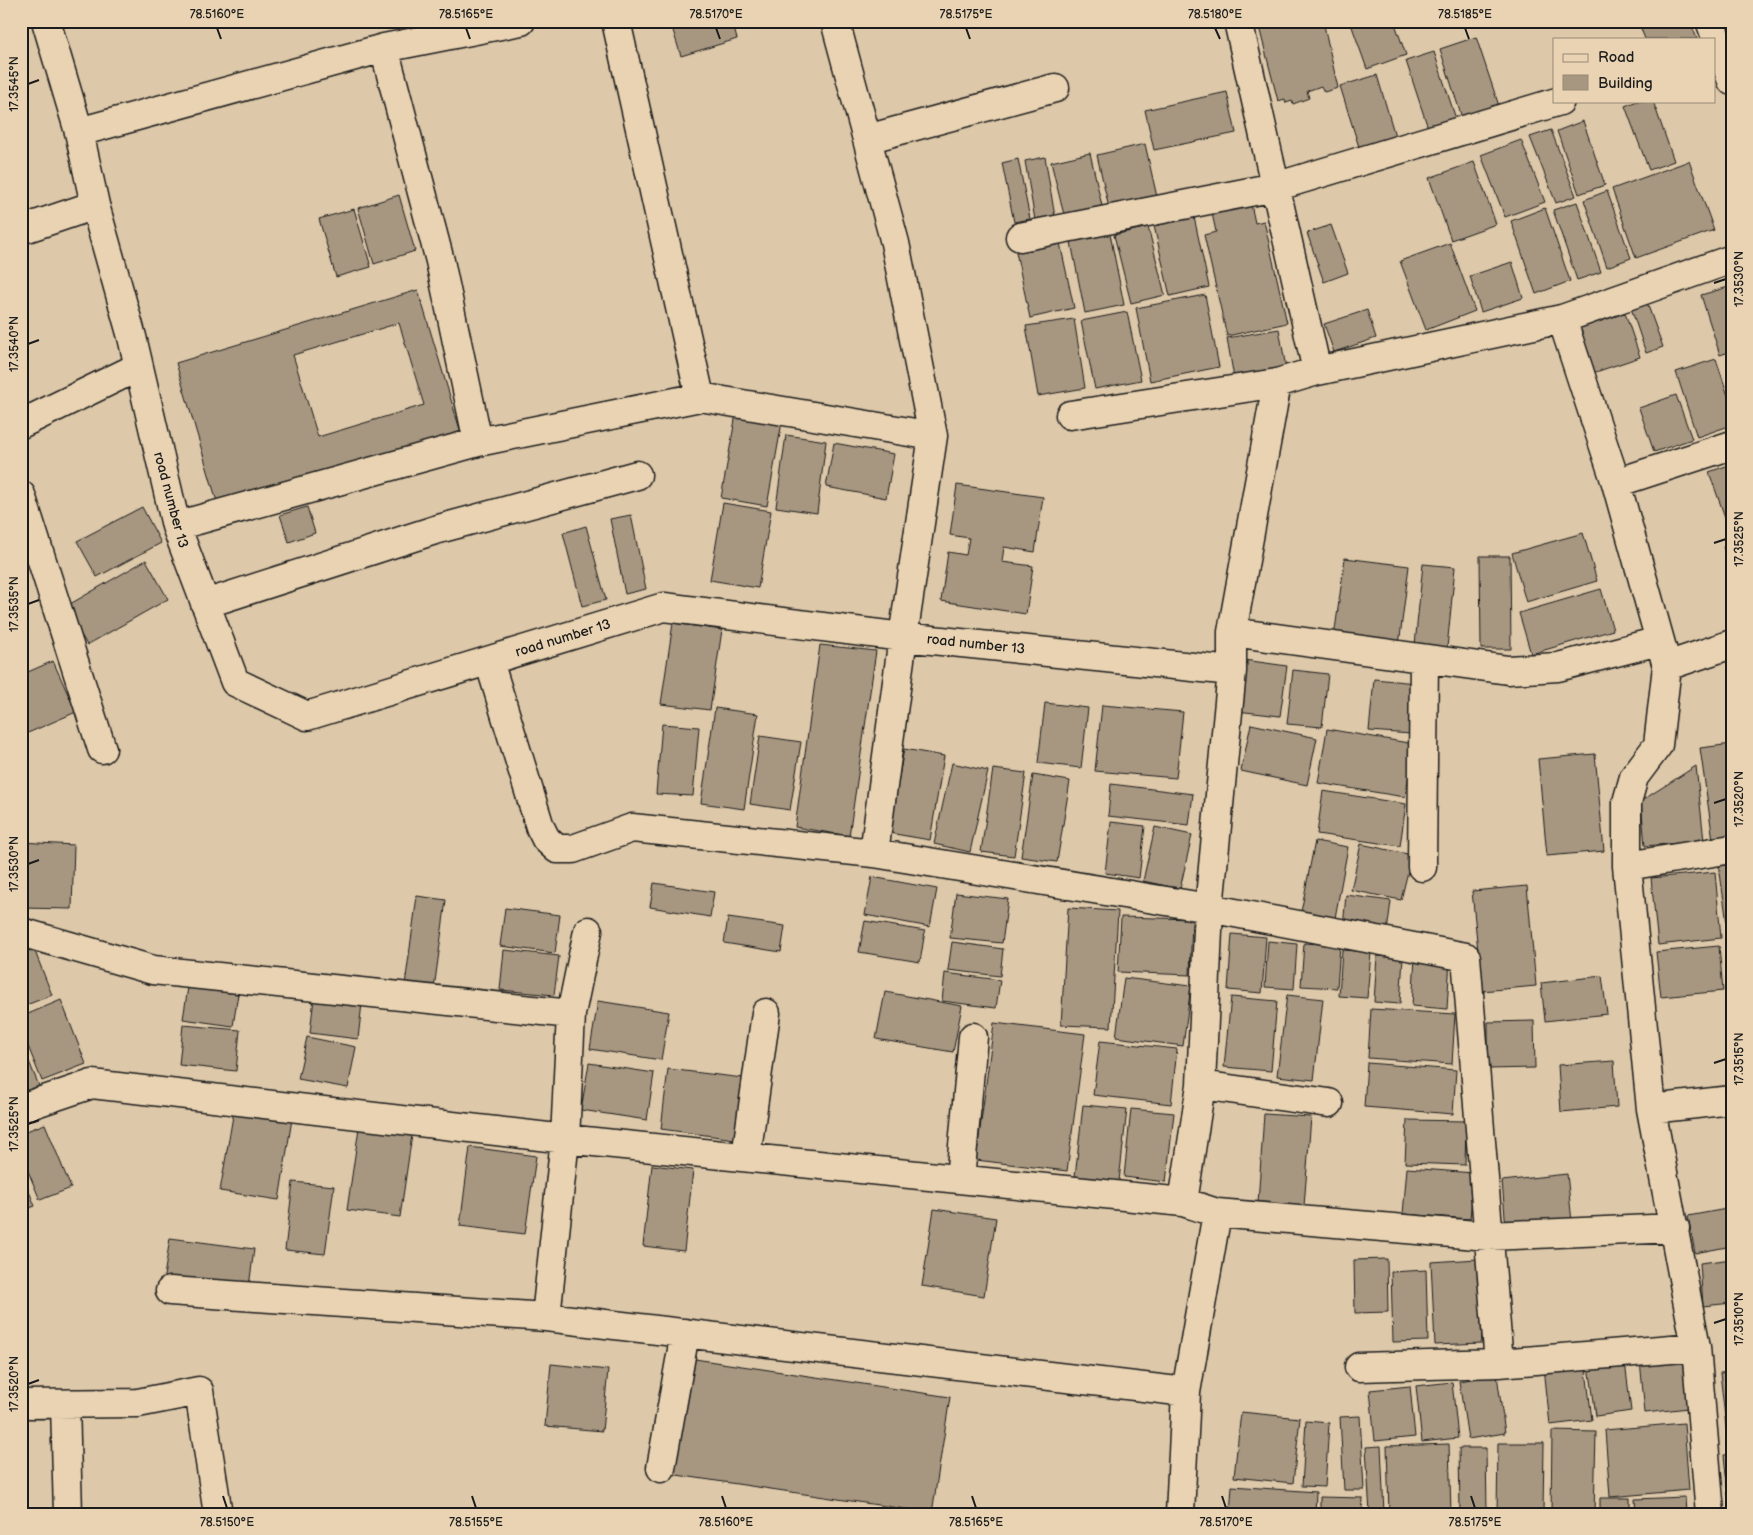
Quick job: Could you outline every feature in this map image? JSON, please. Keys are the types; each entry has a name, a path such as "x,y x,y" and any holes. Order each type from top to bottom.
{"street":[{"path":"46,21 79,132 384,48 521,21"},
{"path":"616,21 700,397"},
{"path":"835,21 896,242 933,436 903,637 874,853"},
{"path":"1238,21 1317,372"},
{"path":"1710,21 1723,52 1732,81"},
{"path":"384,48 440,261 478,442"},
{"path":"867,139 1055,88"},
{"path":"1020,237 1275,187 1557,102"},
{"name":"road number 13","path":"79,132 95,205 132,337 176,526 235,682 307,716 664,607 903,637 1232,671"},
{"path":"21,230 95,205"},
{"path":"1070,415 1276,383 1317,372 1562,319 1732,259"},
{"path":"1562,319 1616,483 1667,666 1658,745 1634,777 1626,802 1628,866 1651,1109 1696,1346 1710,1514"},
{"path":"21,424 138,367"},
{"path":"1183,1202 1200,1085 1209,908 1232,671 1232,632 1276,383"},
{"path":"176,526 478,442 700,397 933,436"},
{"path":"1616,483 1732,445"},
{"path":"205,604 435,530 637,475"},
{"path":"21,494 102,749"},
{"path":"1232,632 1508,670 1558,667 1659,641"},
{"path":"1667,666 1732,644"},
{"path":"1422,867 1424,659"},
{"path":"490,660 540,827 546,839 557,849 573,849 632,828 874,853 1209,908 1466,957 1498,1363"},
{"path":"1628,866 1732,849"},
{"path":"546,1317 565,1139 571,1014 588,931"},
{"path":"21,932 153,970 571,1014"},
{"path":"746,1157 766,1013"},
{"path":"960,1179 973,1037"},
{"path":"21,1108 92,1084 565,1139 1183,1202 1217,1212 1488,1236 1675,1228"},
{"path":"1200,1085 1329,1102"},
{"path":"1651,1109 1732,1100"},
{"path":"1180,1514 1186,1392 1217,1212"},
{"path":"170,1291 546,1317 1186,1392"},
{"path":"661,1468 685,1333"},
{"path":"1359,1367 1498,1363 1696,1346"},
{"path":"23,1401 65,1404 138,1403 199,1392 218,1514"},
{"path":"65,1404 68,1514"}],"building":[{"path":"670,21 732,21 737,39 681,56"},
{"path":"1265,21 1323,21 1338,88 1324,92 1321,86 1307,91 1309,98 1293,104 1292,101 1286,103 1285,99 1278,101 1258,23"},
{"path":"1350,21 1394,21 1406,55 1367,69"},
{"path":"1638,21 1690,21 1697,38 1645,38"},
{"path":"1476,37 1499,106 1462,118 1440,49"},
{"path":"1434,52 1456,119 1428,128 1406,61"},
{"path":"1377,75 1395,136 1359,147 1340,86"},
{"path":"1227,92 1236,133 1154,150 1145,110"},
{"path":"1635,102 1653,102 1674,161 1649,170 1625,106"},
{"path":"1583,121 1605,185 1579,194 1557,131"},
{"path":"1551,130 1576,196 1556,203 1530,137"},
{"path":"1521,140 1545,202 1505,217 1481,155"},
{"path":"1145,144 1157,197 1109,208 1097,155"},
{"path":"1090,153 1102,206 1064,215 1051,162"},
{"path":"1045,157 1055,217 1035,220 1025,161"},
{"path":"1018,159 1030,219 1014,222 1002,163"},
{"path":"1689,161 1714,230 1636,258 1612,189"},
{"path":"1474,162 1496,224 1451,240 1429,178"},
{"path":"1607,191 1631,258 1607,267 1584,200"},
{"path":"399,195 415,251 374,264 358,208"},
{"path":"1249,195 1255,223 1264,221 1287,323 1227,336 1204,235 1216,232 1210,204"},
{"path":"1577,202 1601,272 1577,280 1553,210"},
{"path":"1545,208 1570,281 1536,294 1511,221"},
{"path":"354,209 371,267 336,277 319,219"},
{"path":"1194,217 1209,287 1170,296 1154,226"},
{"path":"1331,225 1348,273 1324,282 1307,233"},
{"path":"1148,227 1165,295 1131,303 1114,235"},
{"path":"1110,234 1124,305 1085,313 1071,242"},
{"path":"1060,243 1074,308 1030,318 1016,252"},
{"path":"1450,243 1475,311 1426,330 1400,261"},
{"path":"1512,262 1523,298 1481,312 1470,276"},
{"path":"1732,286 1732,351 1720,355 1701,295"},
{"path":"418,290 461,433 218,505 176,363","holes":["399,323 424,405 318,437 293,355"]},
{"path":"1205,295 1219,367 1150,381 1136,308"},
{"path":"1647,303 1663,347 1646,353 1631,308"},
{"path":"1367,310 1376,338 1334,352 1324,324"},
{"path":"1127,312 1141,380 1095,389 1081,321"},
{"path":"1625,313 1640,357 1584,376 1569,332"},
{"path":"1074,319 1085,388 1038,396 1026,326"},
{"path":"1279,329 1286,368 1234,378 1227,338"},
{"path":"1716,359 1732,408 1732,425 1697,437 1676,372"},
{"path":"1676,395 1692,439 1654,452 1639,408"},
{"path":"736,414 782,422 767,506 721,498"},
{"path":"786,435 826,441 817,513 776,507"},
{"path":"834,443 894,454 886,498 826,487"},
{"path":"1732,464 1732,533 1731,534 1709,472"},
{"path":"957,485 1043,497 1035,552 1004,547 1002,562 1033,566 1026,614 941,601 948,552 966,555 969,538 950,535"},
{"path":"723,503 771,511 758,588 710,580"},
{"path":"142,507 161,543 97,577 77,541"},
{"path":"307,507 315,533 289,542 280,515"},
{"path":"631,515 646,589 625,594 610,519"},
{"path":"586,526 606,600 582,606 563,533"},
{"path":"1583,533 1597,581 1526,602 1512,553"},
{"path":"1732,543 1732,569 1723,547"},
{"path":"1480,556 1510,556 1511,649 1481,649"},
{"path":"1345,558 1409,566 1399,645 1334,637"},
{"path":"146,560 168,599 87,645 65,607"},
{"path":"1423,564 1455,567 1447,648 1415,645"},
{"path":"1601,589 1613,630 1531,654 1519,613"},
{"path":"673,623 722,630 710,710 661,704"},
{"path":"820,645 876,651 849,836 795,827"},
{"path":"1244,660 1287,666 1280,716 1237,711"},
{"path":"53,661 76,712 21,736 21,675"},
{"path":"1293,670 1328,674 1322,727 1287,724"},
{"path":"1374,679 1416,683 1411,734 1369,731"},
{"path":"1045,703 1088,708 1081,768 1038,763"},
{"path":"1102,705 1183,712 1176,778 1095,771"},
{"path":"715,708 758,714 744,809 701,803"},
{"path":"662,724 699,727 693,796 656,794"},
{"path":"1251,724 1317,738 1307,785 1241,771"},
{"path":"1327,729 1414,744 1405,797 1318,783"},
{"path":"760,736 801,742 790,810 750,804"},
{"path":"1732,744 1732,838 1713,840 1700,748"},
{"path":"904,749 944,756 930,840 889,833"},
{"path":"1595,754 1604,851 1547,856 1538,759"},
{"path":"952,763 988,771 970,852 934,844"},
{"path":"1696,766 1704,841 1645,846 1641,801"},
{"path":"993,769 1026,773 1014,856 981,852"},
{"path":"1033,775 1070,781 1057,862 1021,857"},
{"path":"1111,784 1193,794 1189,825 1108,816"},
{"path":"1323,791 1406,804 1400,846 1317,834"},
{"path":"1111,822 1145,826 1139,878 1105,873"},
{"path":"1155,827 1192,835 1180,889 1143,881"},
{"path":"1315,841 1348,847 1335,918 1301,912"},
{"path":"21,842 74,845 72,909 21,908"},
{"path":"1361,844 1412,855 1401,900 1351,890"},
{"path":"1732,864 1732,945 1730,945 1719,866"},
{"path":"1715,872 1721,938 1658,945 1651,878"},
{"path":"872,877 937,889 930,927 865,915"},
{"path":"654,883 714,892 710,917 650,907"},
{"path":"1527,886 1536,986 1482,991 1472,891"},
{"path":"956,893 1008,899 1002,943 950,938"},
{"path":"1346,895 1391,901 1387,932 1343,927"},
{"path":"417,896 446,900 434,989 405,985"},
{"path":"505,908 560,915 555,953 500,946"},
{"path":"1068,908 1118,911 1111,1027 1061,1025"},
{"path":"1121,917 1192,919 1190,975 1118,972"},
{"path":"728,918 785,926 781,952 724,943"},
{"path":"865,921 925,931 920,962 859,952"},
{"path":"1232,934 1266,937 1262,993 1228,990"},
{"path":"1268,941 1297,944 1294,989 1265,987"},
{"path":"952,942 1003,949 1000,976 948,970"},
{"path":"1304,943 1340,945 1337,988 1301,986"},
{"path":"1719,946 1723,991 1661,997 1656,952"},
{"path":"34,949 52,995 21,1007 21,954"},
{"path":"504,950 559,956 554,995 500,990"},
{"path":"1342,950 1371,952 1367,998 1339,996"},
{"path":"1377,956 1403,958 1400,1004 1374,1002"},
{"path":"1415,957 1450,959 1447,1009 1412,1006"},
{"path":"945,973 1000,980 996,1008 942,1001"},
{"path":"1602,976 1607,1014 1545,1021 1541,983"},
{"path":"1124,978 1191,986 1183,1046 1116,1037"},
{"path":"188,987 238,994 233,1026 183,1019"},
{"path":"885,992 962,1006 953,1052 876,1039"},
{"path":"1287,995 1323,999 1314,1080 1277,1076"},
{"path":"1231,997 1277,1001 1271,1071 1224,1067"},
{"path":"314,998 362,1003 358,1039 310,1033"},
{"path":"61,1000 86,1064 42,1081 21,1029 21,1017"},
{"path":"598,1001 669,1012 661,1060 590,1049"},
{"path":"1371,1009 1455,1014 1452,1064 1368,1058"},
{"path":"1534,1021 1535,1068 1488,1069 1488,1022"},
{"path":"994,1023 1085,1034 1067,1171 976,1160"},
{"path":"183,1025 240,1030 236,1071 179,1065"},
{"path":"307,1037 356,1047 348,1088 298,1079"},
{"path":"1100,1041 1177,1049 1171,1104 1093,1095"},
{"path":"21,1042 39,1086 21,1093"},
{"path":"1614,1061 1617,1107 1561,1112 1558,1065"},
{"path":"589,1063 654,1073 647,1120 581,1110"},
{"path":"1367,1063 1456,1070 1453,1114 1364,1107"},
{"path":"668,1069 743,1078 735,1139 661,1129"},
{"path":"1083,1105 1127,1109 1119,1181 1075,1177"},
{"path":"1131,1109 1174,1113 1166,1182 1124,1177"},
{"path":"234,1110 292,1119 279,1200 220,1191"},
{"path":"1264,1114 1311,1117 1304,1206 1258,1203"},
{"path":"1407,1120 1466,1121 1465,1165 1405,1163"},
{"path":"360,1121 413,1128 400,1217 347,1210"},
{"path":"45,1124 71,1188 40,1200 21,1154 21,1133"},
{"path":"470,1147 536,1156 525,1234 460,1226"},
{"path":"652,1165 693,1170 684,1251 643,1246"},
{"path":"1407,1168 1474,1173 1470,1219 1403,1214"},
{"path":"21,1172 35,1206 21,1211"},
{"path":"1567,1174 1572,1222 1506,1228 1502,1181"},
{"path":"293,1182 334,1186 325,1254 285,1250"},
{"path":"1732,1208 1732,1246 1695,1253 1688,1216"},
{"path":"934,1209 996,1218 984,1296 922,1286"},
{"path":"170,1238 254,1249 248,1294 163,1283"},
{"path":"1387,1259 1388,1312 1355,1313 1354,1260"},
{"path":"1478,1259 1482,1343 1435,1345 1431,1262"},
{"path":"1732,1259 1732,1303 1703,1306 1700,1263"},
{"path":"1426,1270 1428,1341 1393,1342 1391,1272"},
{"path":"1684,1356 1688,1408 1645,1413 1640,1360"},
{"path":"688,1358 950,1397 932,1513 670,1474"},
{"path":"1585,1362 1592,1420 1550,1425 1544,1367"},
{"path":"1625,1362 1631,1411 1596,1416 1589,1366"},
{"path":"551,1364 608,1370 602,1431 545,1426"},
{"path":"1732,1372 1732,1444 1728,1444 1720,1373"},
{"path":"1497,1375 1505,1433 1468,1439 1459,1381"},
{"path":"1452,1382 1458,1438 1422,1442 1416,1386"},
{"path":"1410,1386 1415,1437 1375,1441 1370,1390"},
{"path":"1241,1412 1300,1418 1293,1483 1234,1477"},
{"path":"1360,1416 1364,1490 1344,1490 1340,1417"},
{"path":"1306,1421 1329,1423 1325,1487 1302,1486"},
{"path":"1684,1423 1689,1490 1610,1497 1605,1430"},
{"path":"1552,1431 1596,1432 1594,1514 1551,1514"},
{"path":"1498,1443 1544,1443 1543,1514 1497,1514"},
{"path":"1449,1444 1451,1514 1389,1514 1387,1446"},
{"path":"1381,1446 1384,1514 1370,1514 1366,1447"},
{"path":"1459,1448 1486,1448 1487,1514 1460,1514"},
{"path":"1732,1454 1732,1496 1728,1496 1724,1455"},
{"path":"1232,1486 1316,1492 1315,1514 1230,1514"},
{"path":"1320,1497 1363,1498 1362,1514 1320,1514"},
{"path":"1685,1497 1686,1514 1636,1514 1635,1499"},
{"path":"1600,1498 1630,1498 1630,1514 1600,1514"}]}
